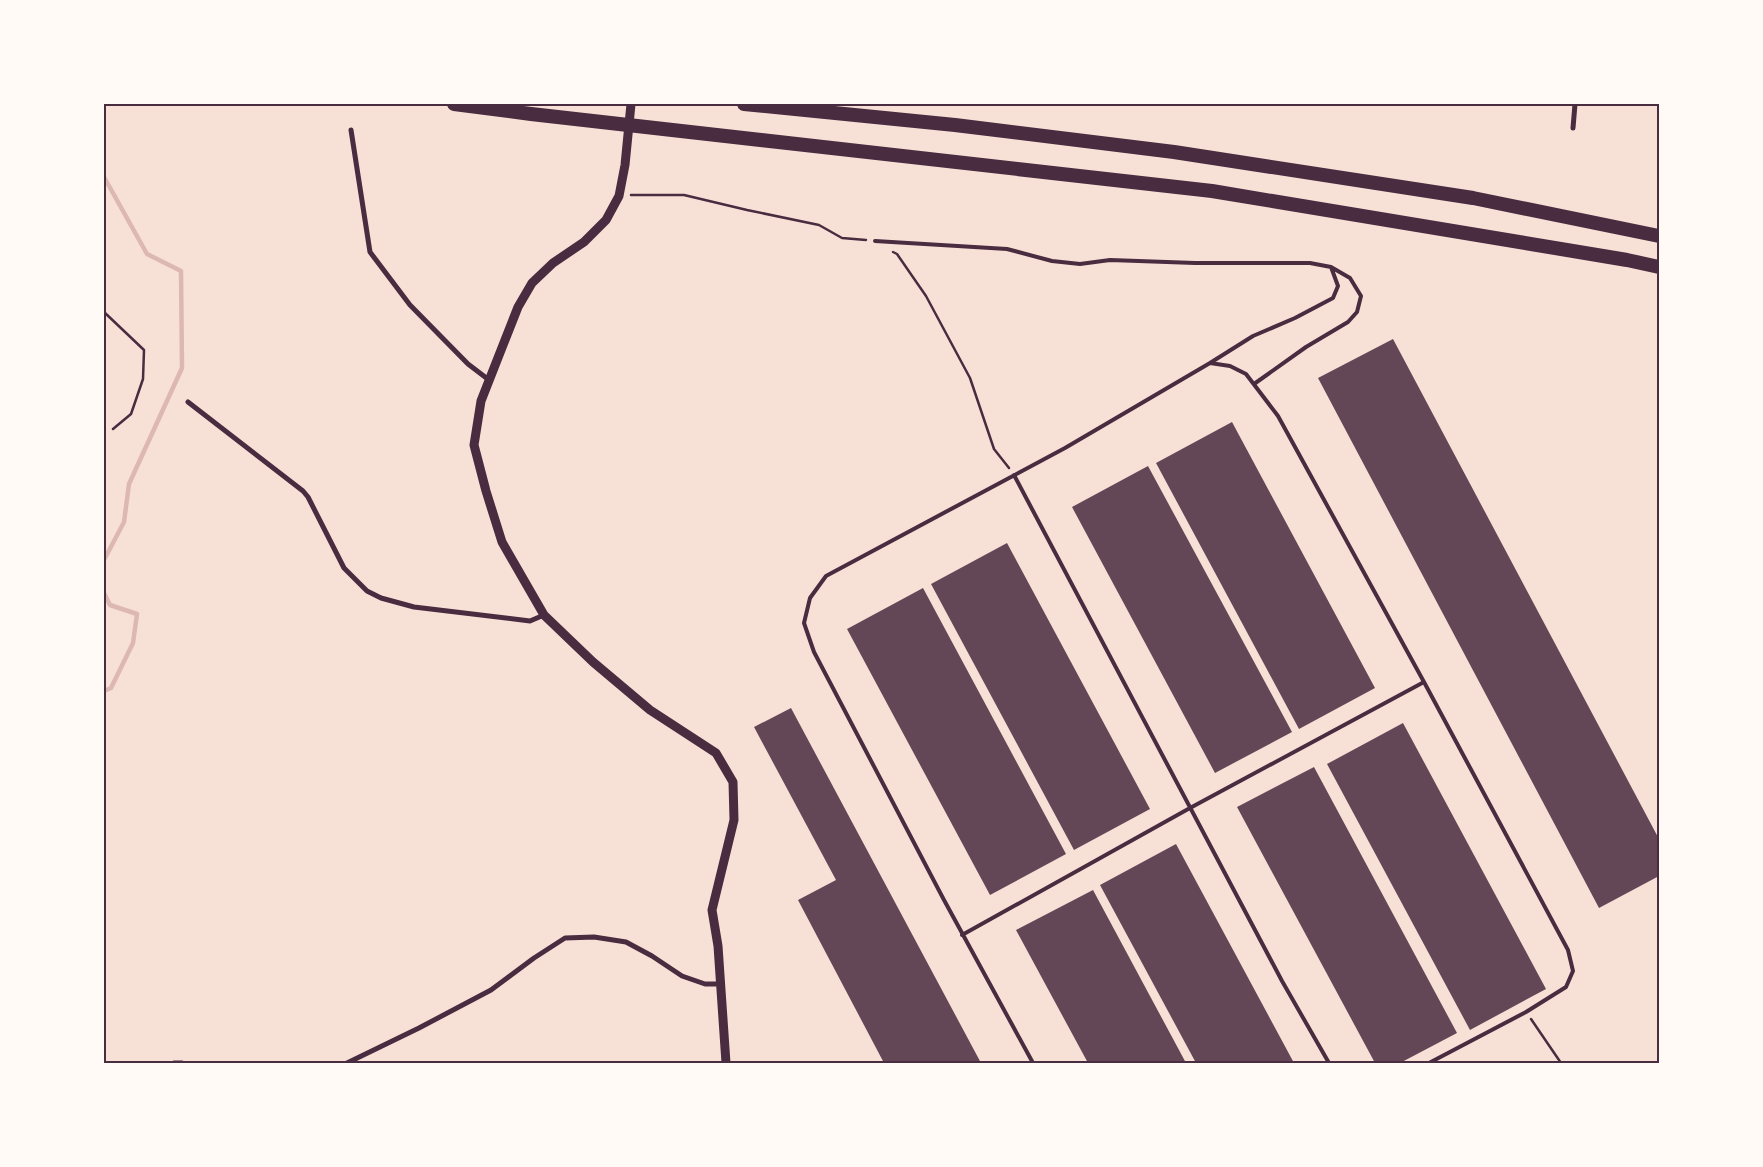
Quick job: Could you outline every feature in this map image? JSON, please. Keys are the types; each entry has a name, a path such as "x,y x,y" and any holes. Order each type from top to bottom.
{"highway":[{"path":"454,104 1212,191 1627,260 1659,267"},
{"path":"744,104 955,125 1174,152 1473,198 1659,236"}],"street":[{"path":"631,104 625,165 619,196 606,220 584,242 553,263 532,283 518,307 481,401 474,445 502,542 544,616 593,662 650,710 716,753 733,782 734,820 712,910 718,946 726,1063"},
{"path":"1573,128 1575,104"},
{"path":"351,130 370,252 410,305 468,364 489,380"},
{"path":"188,402 303,491 308,497 344,568 367,591 381,598 414,607 530,621 544,616"},
{"path":"347,1063 491,990 565,938 594,936 626,942 652,956 682,976 706,984 720,984"},
{"path":"174,1063 182,1063"}],"lane":[{"path":"875,241 1007,249 1052,261 1080,264 1110,260 1195,263 1310,262 1331,267 1350,278 1360,296 1357,312 1348,322 1306,347 1254,384"},
{"path":"1033,1063 962,934 814,652 804,623 810,598 826,576 1065,448 1254,336 1333,298 1338,286 1331,267"},
{"path":"1210,363 1230,366 1246,374 1278,416 1568,950 1573,971 1566,987 1526,1012 1429,1063"},
{"path":"1014,475 1282,981 1329,1063"},
{"path":"962,934 1424,682"}],"path":[{"path":"619,196 684,195 819,225 842,238 875,241 897,254 926,296 970,378 994,448 1014,475"},
{"path":"104,312 144,350 143,379 131,414 113,429"},
{"path":"1526,1012 1561,1063"}],"building":[{"path":"1393,339 1659,839 1659,876 1599,908 1318,378"},
{"path":"1232,422 1375,688 1299,729 1156,463"},
{"path":"1148,466 1292,732 1215,773 1072,507"},
{"path":"1007,543 1150,809 1074,850 931,584"},
{"path":"923,588 1066,854 990,895 847,629"},
{"path":"791,708 981,1063 884,1063 798,900 836,880 754,727"},
{"path":"1403,723 1546,989 1470,1030 1327,764"},
{"path":"1314,767 1457,1033 1400,1063 1375,1063 1237,807"},
{"path":"1176,844 1294,1063 1196,1063 1100,885"},
{"path":"1093,890 1186,1063 1088,1063 1016,930"}],"waterway":[{"path":"104,177 147,254 181,271 182,368 129,484 124,522 104,560"},
{"path":"104,593 110,605 137,614 133,643 111,688 104,691"}]}
